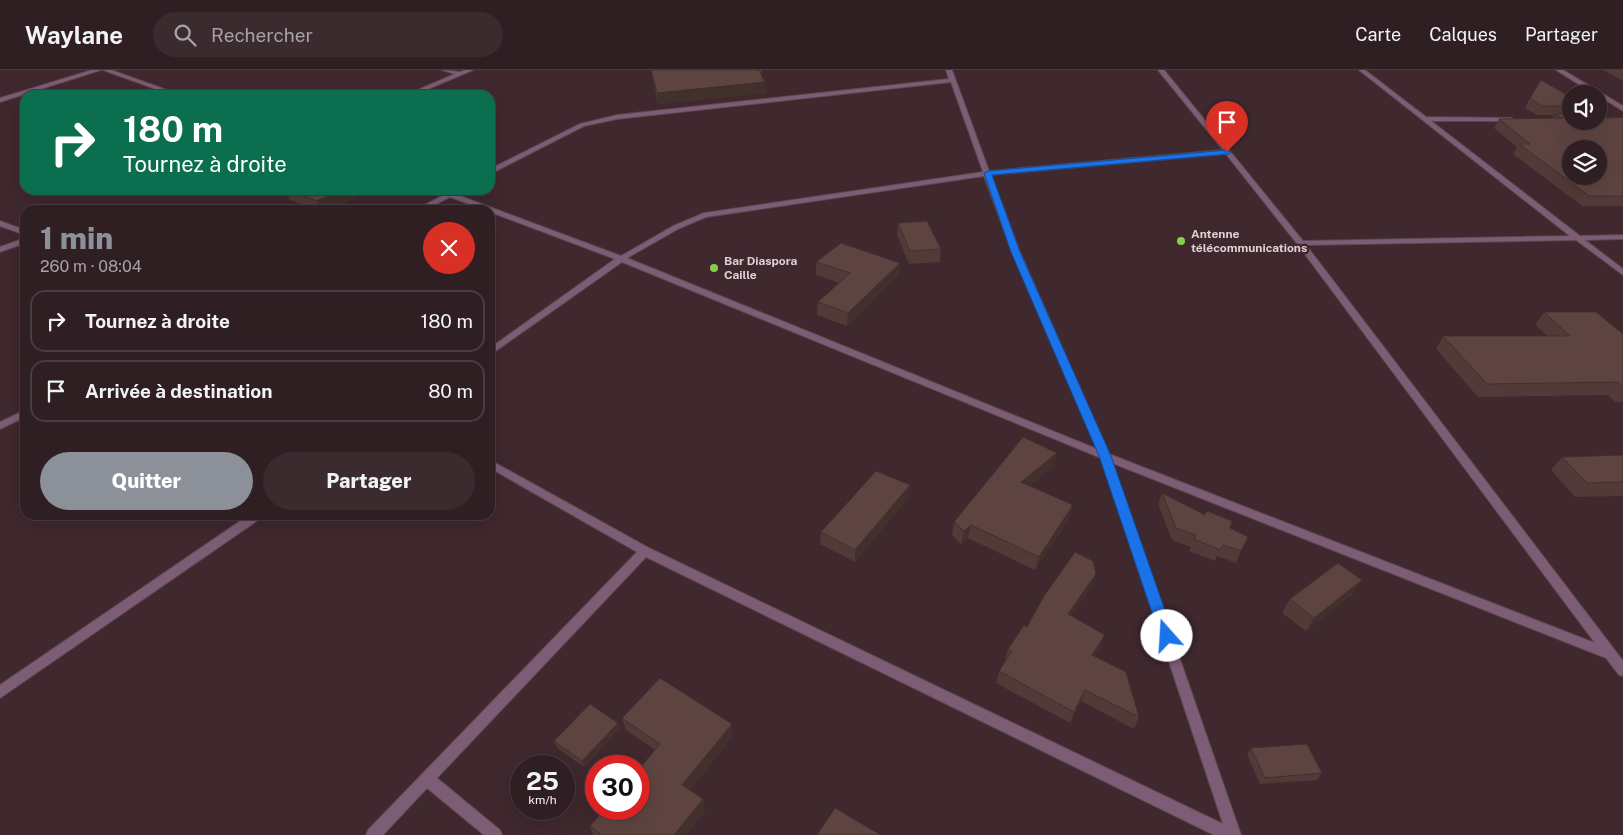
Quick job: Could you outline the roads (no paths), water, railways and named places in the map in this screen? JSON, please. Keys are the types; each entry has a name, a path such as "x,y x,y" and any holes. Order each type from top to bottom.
{"street":[{"path":"33,90 98,70"},
{"path":"106,70 164,90"},
{"path":"446,70 460,74"},
{"path":"421,90 470,70"},
{"path":"949,70 951,80 988,173 1016,252 1105,456 1234,835"},
{"path":"1161,70 1301,243 1623,671"},
{"path":"1362,70 1623,273"},
{"path":"1559,70 1584,85"},
{"path":"495,169 582,125 617,117 951,80"},
{"path":"0,100 20,94"},
{"path":"1607,99 1623,109"},
{"path":"1425,119 1513,119"},
{"path":"495,348 622,259 681,224 704,215 988,173 1227,152"},
{"path":"428,205 447,195"},
{"path":"452,195 478,205"},
{"path":"495,211 622,259 1105,456 1610,654"},
{"path":"0,223 20,231"},
{"path":"1301,243 1623,237"},
{"path":"0,250 20,242"},
{"path":"0,426 20,416"},
{"path":"495,466 645,551 1230,835"},
{"path":"0,692 250,520"},
{"path":"373,835 428,780 645,551"},
{"path":"428,780 495,835"}],"place":[{"name":"Antenne télécommunications","path":"1181,241"},
{"name":"Bar Diaspora Caille","path":"714,268"}]}
